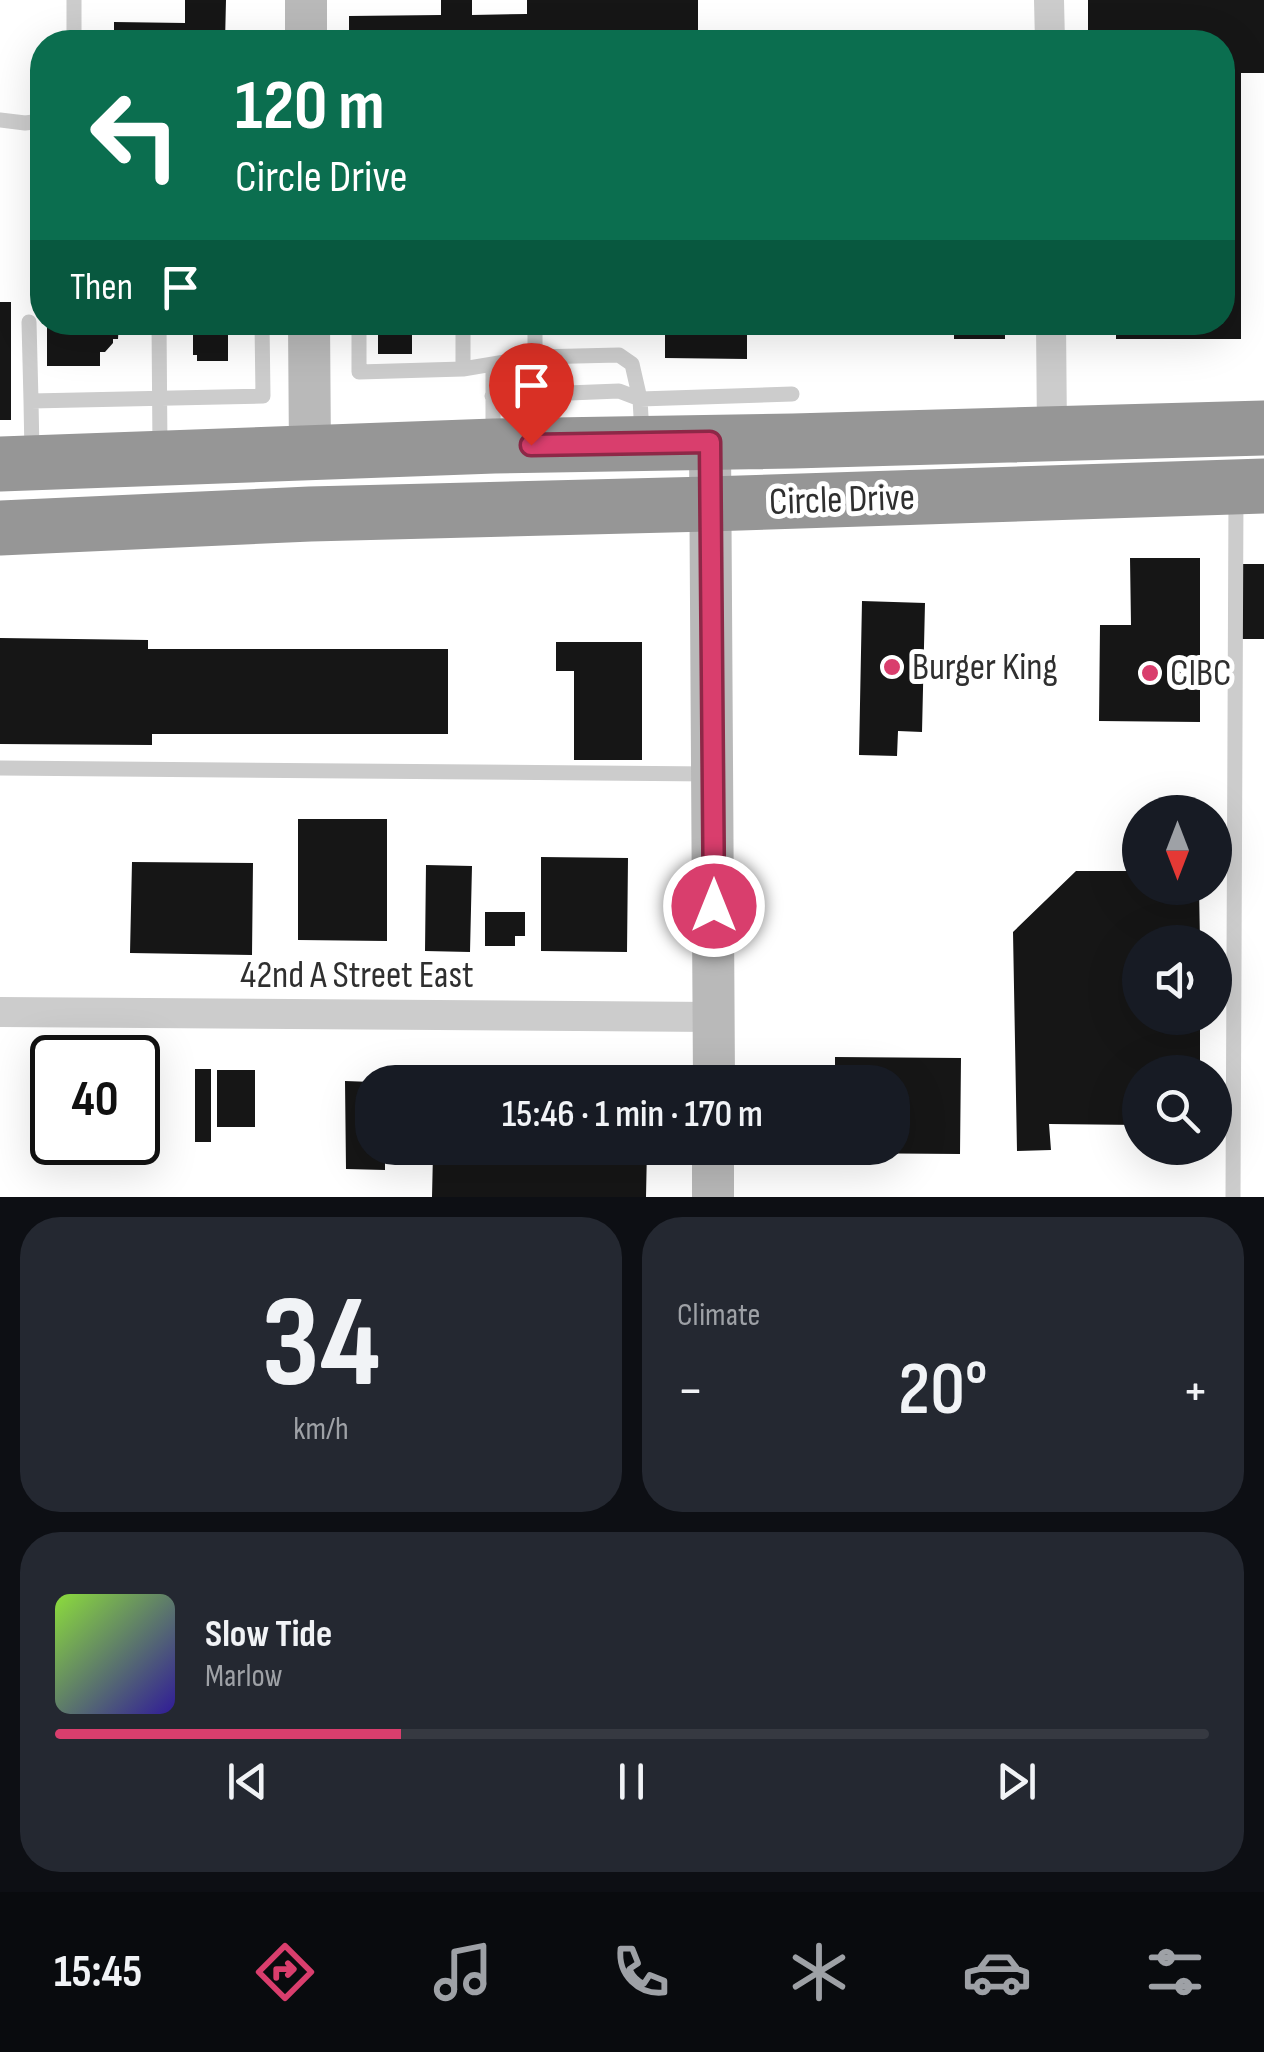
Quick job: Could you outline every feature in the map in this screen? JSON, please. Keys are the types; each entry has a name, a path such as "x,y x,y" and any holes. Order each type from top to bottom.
{"highway":[{"name":"Circle Drive","path":"16,464 310,454 493,421 641,421 710,442 1264,428"},
{"name":"Circle Drive","path":"0,528 310,514 1250,486"}],"street":[{"path":"306,0 306,30"},
{"path":"1050,0 1050,30"},
{"path":"308,335 310,514"},
{"path":"1051,335 1052,434"},
{"path":"710,442 714,1065"},
{"name":"42nd A Street East","path":"0,1012 714,1018"},
{"path":"713,1165 713,1197"}],"lane":[{"path":"74,0 74,30"},
{"path":"0,120 30,122"},
{"path":"16,464 31,401 29,322"},
{"path":"160,335 160,459"},
{"path":"31,401 264,396 262,335"},
{"path":"359,335 358,372 463,369 535,357 619,355 632,364 641,421 792,394"},
{"path":"463,335 463,369"},
{"path":"535,357 536,335"},
{"path":"493,365 493,421"},
{"path":"1233,1197 1250,486"},
{"path":"0,768 713,774"}],"building":[{"path":"185,0 226,0 225,30 114,30 114,22 185,23"},
{"path":"441,0 472,0 472,15 527,14 527,0 698,0 698,30 349,30 349,16 441,15"},
{"path":"1088,0 1264,0 1264,73 1241,73 1241,339 1116,339 1116,335 1235,335 1235,30 1088,30"},
{"path":"0,302 11,302 11,420 0,420"},
{"path":"47,335 118,335 105,352 100,352 100,366 47,366"},
{"path":"193,335 228,335 228,361 197,361 197,355 193,355"},
{"path":"378,335 412,335 412,354 378,354"},
{"path":"665,335 747,335 747,359 665,358"},
{"path":"954,335 1005,335 1005,339 954,339"},
{"name":"CIBC","path":"1130,558 1200,558 1200,722 1099,721 1100,625 1131,625"},
{"path":"1238,564 1264,564 1264,639 1239,639"},
{"name":"Burger King","path":"862,601 925,603 922,732 898,731 897,756 859,755"},
{"path":"0,638 148,640 148,649 448,649 448,734 152,734 152,745 0,744"},
{"path":"556,642 642,642 642,760 574,760 574,671 556,671"},
{"path":"298,819 387,819 387,941 298,940"},
{"path":"541,857 628,858 627,952 541,951"},
{"path":"132,862 253,863 252,955 130,953"},
{"path":"426,865 472,866 470,952 425,951"},
{"path":"1076,871 1122,871 1122,905 1199,905 1200,925 1122,925 1122,1035 1200,1035 1200,1055 1122,1055 1122,1125 1049,1124 1051,1150 1017,1151 1013,932"},
{"path":"485,912 525,912 525,936 515,936 515,946 485,946"},
{"path":"835,1057 961,1058 960,1154 910,1154 910,1065 835,1065"},
{"path":"195,1069 211,1069 211,1142 195,1142"},
{"path":"217,1070 255,1070 255,1127 217,1127"},
{"path":"345,1081 355,1081 355,1165 385,1165 385,1170 346,1169"},
{"path":"433,1165 647,1165 646,1197 432,1197"}],"place":[{"name":"Burger King","path":"892,667"},
{"name":"CIBC","path":"1150,673"}],"route":[{"path":"531,445 710,442 714,906"}]}
